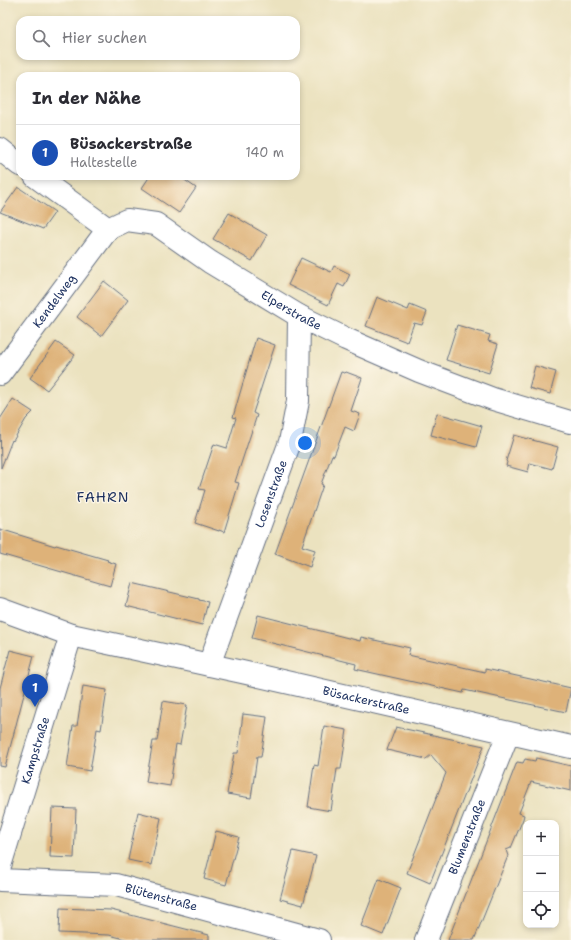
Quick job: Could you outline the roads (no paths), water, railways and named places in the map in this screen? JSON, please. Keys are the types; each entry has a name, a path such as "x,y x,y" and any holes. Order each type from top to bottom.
{"street":[{"path":"0,149 16,162"},
{"path":"41,180 108,229"},
{"name":"Elperstraße","path":"108,229 127,220 156,224 210,262 299,316 420,372 493,399 570,422"},
{"name":"Kendelweg","path":"1,368 108,229"},
{"name":"Losenstraße","path":"209,665 290,442 298,401 299,316"},
{"name":"Büsackerstraße","path":"0,609 71,635 571,747"},
{"name":"Kampstraße","path":"0,866 33,763 71,635"},
{"name":"Blumenstraße","path":"426,940 508,734"},
{"name":"Blütenstraße","path":"0,880 116,885 319,940"}],"place":[{"name":"Büsackerstraße","path":"35,707"}],"district":[{"name":"FAHRN","path":"103,497"}]}
